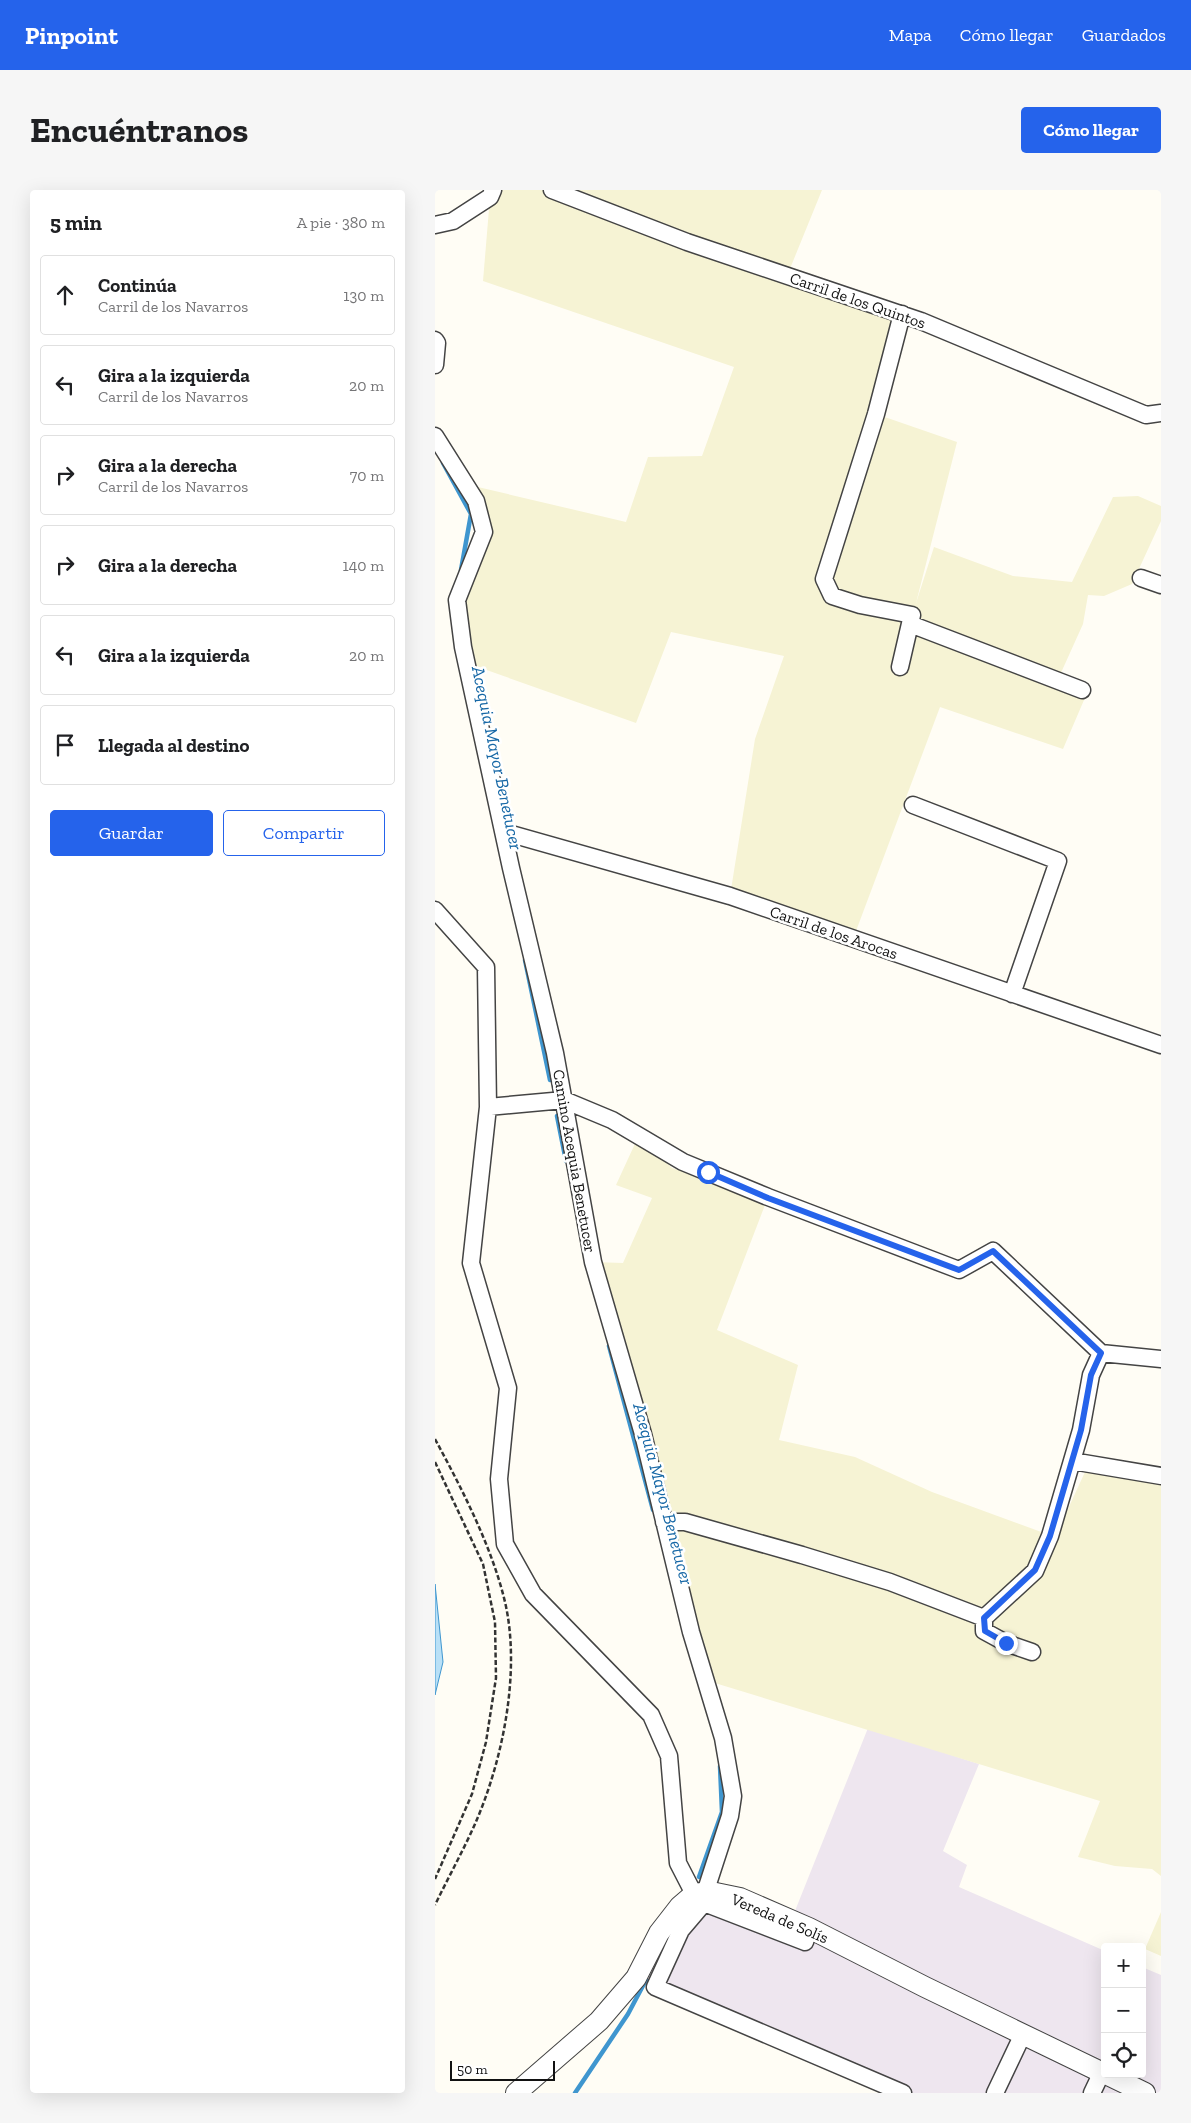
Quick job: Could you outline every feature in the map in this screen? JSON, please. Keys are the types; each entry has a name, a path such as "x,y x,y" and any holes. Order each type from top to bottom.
{"street":[{"path":"435,225 453,221 490,197 493,190"},
{"name":"Carril de los Quintos","path":"552,190 687,242 902,314 1146,415 1161,413"},
{"path":"900,667 913,615 860,605 832,596 824,579 876,414 902,314"},
{"path":"435,340 437,343 435,365"},
{"name":"Camino Acequia Benetucer","path":"435,436 476,502 484,532 457,600 463,647 503,832 555,1053 593,1262 643,1434 691,1632 723,1738 733,1796 730,1816 700,1893"},
{"path":"1141,578 1161,585"},
{"path":"910,624 1082,690"},
{"path":"913,805 1057,861 1011,994"},
{"name":"Carril de los Arocas","path":"503,832 731,896 1161,1045"},
{"path":"435,910 486,966 488,1107 471,1263 508,1388 499,1479 505,1544 533,1594 651,1715 669,1756 678,1863 700,1893 680,1906 659,1933 636,1978 599,2021 516,2093"},
{"path":"488,1107 564,1100 612,1120 683,1162 768,1198 959,1270 993,1251 1101,1353 1161,1359"},
{"path":"984,1618 1035,1570 1050,1536 1081,1430 1091,1375 1101,1353"},
{"path":"1072,1461 1161,1476"},
{"path":"664,1522 685,1522 811,1558 890,1582 984,1618"},
{"path":"984,1618 985,1631 1006,1643 1032,1652"},
{"name":"Vereda de Solís","path":"700,1893 711,1892 740,1898 809,1928 1101,2072"},
{"path":"809,1928 805,1942 704,1903 681,1930 655,1987 903,2093"},
{"path":"995,2093 1023,2034"},
{"path":"1092,2093 1101,2078"},
{"name":"Vereda de Solís","path":"1114,2078 1145,2093"}],"path":[{"path":"435,1439 473,1514 499,1580 505,1604 511,1655 508,1704 497,1762 476,1822 435,1905"},
{"path":"435,1462 483,1564 495,1622 496,1678 486,1742 472,1794 435,1879"}],"shaded area":[{"path":"493,190 822,190 787,276 902,314 876,414 957,442 916,603 934,547 1013,576 1072,582 1113,497 1138,496 1161,506 1161,521 1132,584 1104,596 1088,595 1083,624 1060,675 1087,693 1063,749 940,707 853,939 730,896 755,739 784,656 671,632 636,723 478,667 463,647 457,600 484,532 465,484 626,522 648,457 702,456 734,367 483,281 490,197"},
{"path":"639,1135 672,1168 768,1197 717,1330 798,1365 779,1440 855,1457 932,1492 1055,1537 1085,1472 1161,1484 1161,1876 1152,1869 1115,1866 1078,1857 1100,1801 705,1680 593,1262 623,1263 652,1198 616,1185"},
{"path":"868,1728 979,1764 943,1851 967,1865 959,1887 1101,1949 1101,2078 1146,2078 1146,1969 1161,1975 1161,2093 892,2093 636,1978 680,1906 791,1921"},
{"path":"1161,1912 1161,1956 1146,1949"}],"water":[{"path":"435,1584 443,1662 435,1695"}],"waterway":[{"name":"Acequia Mayor Benetucer","path":"443,463 471,514 461,570"},
{"name":"Acequia Mayor Benetucer","path":"525,960 550,1080"},
{"name":"Acequia Mayor Benetucer","path":"557,1116 566,1161"},
{"name":"Acequia Mayor Benetucer","path":"609,1346 653,1510"},
{"name":"Acequia Mayor Benetucer","path":"699,1877 722,1812 720,1766"},
{"name":"Acequia Mayor Benetucer","path":"575,2093 628,2014 646,1980"}],"route":[{"path":"708,1172 768,1198 959,1270 993,1251 1101,1353 1091,1375 1081,1430 1050,1536 1035,1570 984,1618 985,1631 1006,1643"}]}
